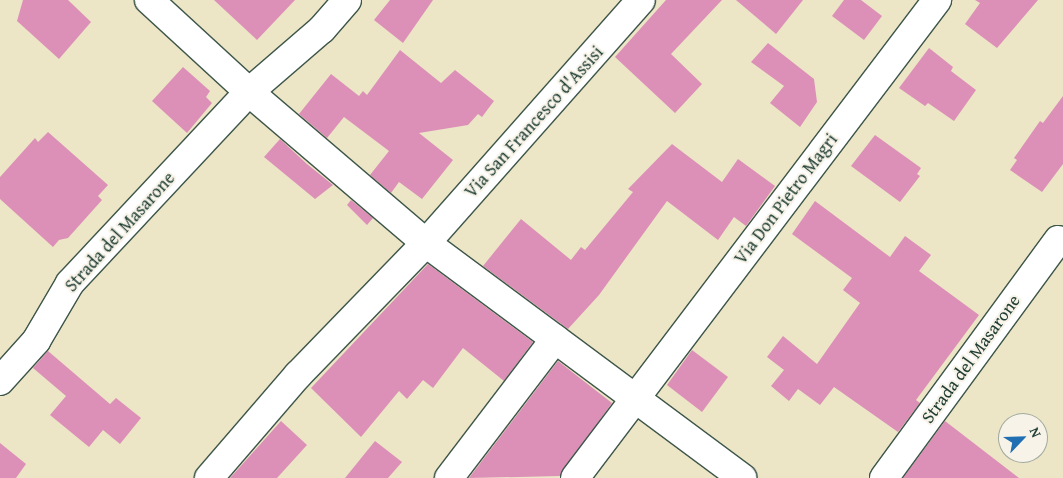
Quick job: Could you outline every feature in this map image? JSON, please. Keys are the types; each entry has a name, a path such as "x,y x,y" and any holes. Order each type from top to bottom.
{"street":[{"path":"149,0 249,92 426,243 742,478"},
{"name":"Strada del Masarone","path":"0,381 36,341 70,283 249,92 322,29 347,0"},
{"name":"Via San Francesco d'Assisi","path":"426,243 642,0"},
{"name":"Via Don Pietro Magri","path":"634,399 937,0"},
{"name":"Strada del Masarone","path":"884,478 1058,240"},
{"path":"209,478 298,375 426,243"},
{"path":"448,478 555,338"},
{"path":"575,478 634,399"}],"building":[{"path":"23,0 68,0 91,22 59,59 17,21"},
{"path":"214,0 295,0 257,40"},
{"path":"390,0 433,0 403,43 374,20"},
{"path":"666,0 722,0 671,54 702,84 675,113 615,57"},
{"path":"736,0 803,0 776,34"},
{"path":"844,0 861,0 882,16 864,40 832,16"},
{"path":"975,0 1038,0 997,48 965,24 980,3"},
{"path":"768,43 814,79 817,102 800,127 770,103 784,86 751,62"},
{"path":"929,48 953,67 951,71 976,90 954,121 928,103 925,106 899,88"},
{"path":"400,50 441,83 455,70 494,101 482,117 478,114 468,125 419,133 453,160 422,199 399,182 391,193 370,175 389,151 344,117 327,138 299,114 331,74 359,96 363,91 367,95"},
{"path":"183,67 210,91 206,97 212,103 187,133 152,101"},
{"path":"1063,96 1063,164 1042,192 1010,170 1017,160 1014,158 1040,121 1043,123"},
{"path":"48,132 108,185 98,196 102,200 68,238 59,240 53,247 0,199 0,177 35,138 38,142"},
{"path":"875,135 921,168 917,174 920,176 900,202 851,166"},
{"path":"280,139 333,185 315,199 264,157"},
{"path":"672,144 722,182 738,159 775,186 746,226 734,217 718,240 667,201 599,295 568,329 483,266 521,219 571,260 581,247 585,250 633,192 628,189"},
{"path":"351,200 373,218 367,225 347,205"},
{"path":"815,201 890,257 905,236 931,255 919,271 979,315 916,400 920,403 898,432 834,387 820,405 798,389 789,401 771,386 784,370 767,357 783,336 817,364 860,303 843,290 852,278 792,234"},
{"path":"428,264 533,342 504,381 463,348 433,388 423,380 407,399 399,391 361,437 311,388"},
{"path":"692,350 728,377 702,412 667,385"},
{"path":"48,351 110,404 116,398 141,418 120,444 103,430 89,447 50,415 66,396 33,368"},
{"path":"558,361 612,403 560,476 469,478"},
{"path":"281,421 307,445 277,478 230,478"},
{"path":"945,421 1019,478 903,478"},
{"path":"375,441 402,462 388,478 345,478"},
{"path":"0,443 26,464 16,478 0,478"}]}
